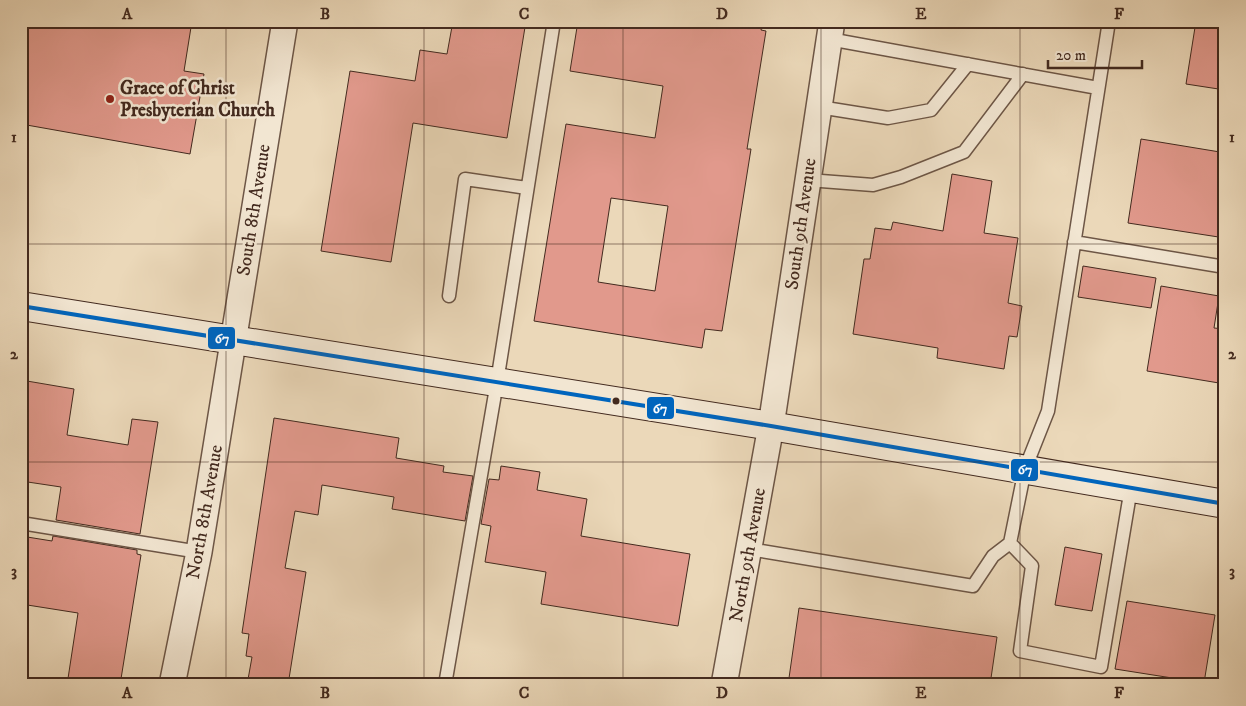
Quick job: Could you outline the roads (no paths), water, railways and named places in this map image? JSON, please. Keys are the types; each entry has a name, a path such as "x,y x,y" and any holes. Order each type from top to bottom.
{"main road":[{"path":"21,306 771,426 1225,504"}],"street":[{"name":"South 8th Avenue","path":"233,339 285,21"},
{"name":"South 9th Avenue","path":"771,426 830,30"},
{"name":"North 8th Avenue","path":"172,685 199,552 233,339"},
{"name":"North 9th Avenue","path":"724,685 771,426"}],"lane":[{"path":"445,685 497,382 554,21"},
{"path":"749,549 973,586 993,556 1010,543 1025,469 1048,412 1109,21"},
{"path":"830,30 968,64 1098,88"},
{"path":"819,108 888,118 931,110 968,64"},
{"path":"808,180 873,185 901,177 964,152 1023,74"},
{"path":"449,296 466,179 528,188"},
{"path":"1074,242 1225,267"},
{"path":"1010,543 1032,566 1020,651 1102,667 1131,488"},
{"path":"21,523 199,552"}],"place":[{"name":"Grace of Christ Presbyterian Church","path":"110,99"}]}
